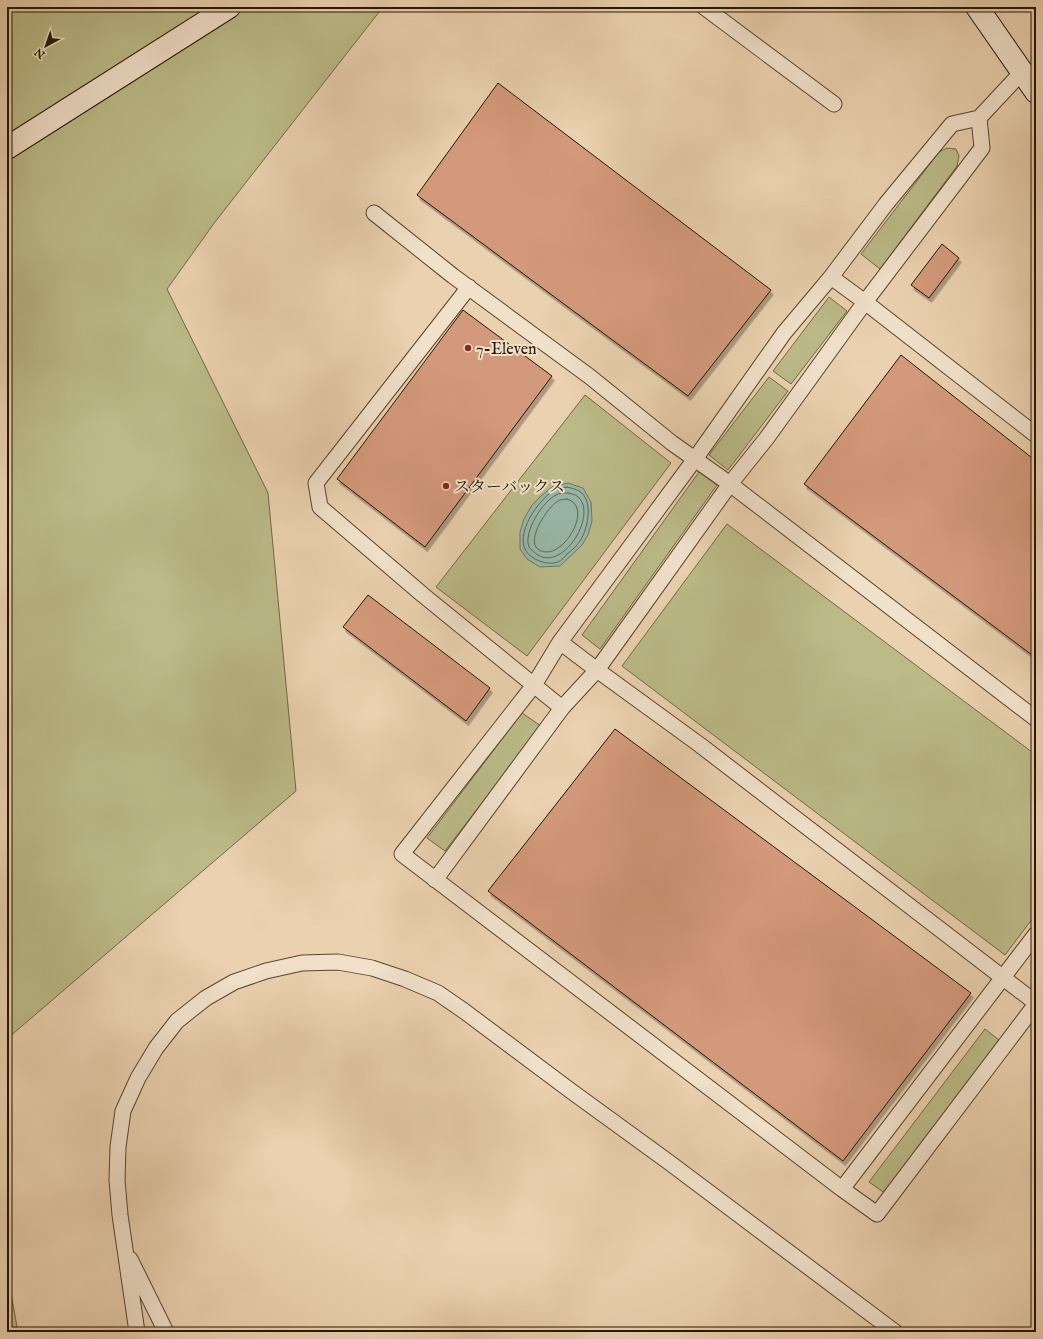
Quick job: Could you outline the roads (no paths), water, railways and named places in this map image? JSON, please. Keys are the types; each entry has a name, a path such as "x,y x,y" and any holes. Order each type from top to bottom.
{"street":[{"path":"7,148 229,7"},
{"path":"977,7 1036,92"}],"lane":[{"path":"704,7 834,104"},
{"path":"560,642 596,670 700,745 1036,1003 877,1214 842,1189 402,854 534,685 560,642 695,459 784,333 831,277 886,204 952,124 980,118 1021,72"},
{"path":"435,880 562,708 596,670 730,484 982,148 980,118"},
{"path":"374,213 469,288 589,376 695,459 730,484 1036,719"},
{"path":"831,277 1036,435"},
{"path":"469,288 316,483 320,507 424,595 562,708"},
{"path":"842,1189 1036,934"},
{"path":"137,1332 120,1215 117,1180 119,1140 124,1111 138,1078 156,1048 177,1021 206,998 234,982 266,971 302,964 338,962 372,968 405,979 438,993 670,1163 895,1332"},
{"path":"125,1248 166,1332"}],"water":[{"path":"568,483 583,488 591,502 592,521 588,535 582,545 560,566 540,567 527,559 520,549 520,532 524,519 532,505 552,487"}],"place":[{"name":"7-Eleven","path":"468,348"},
{"name":"スターバックス","path":"446,486"}]}
